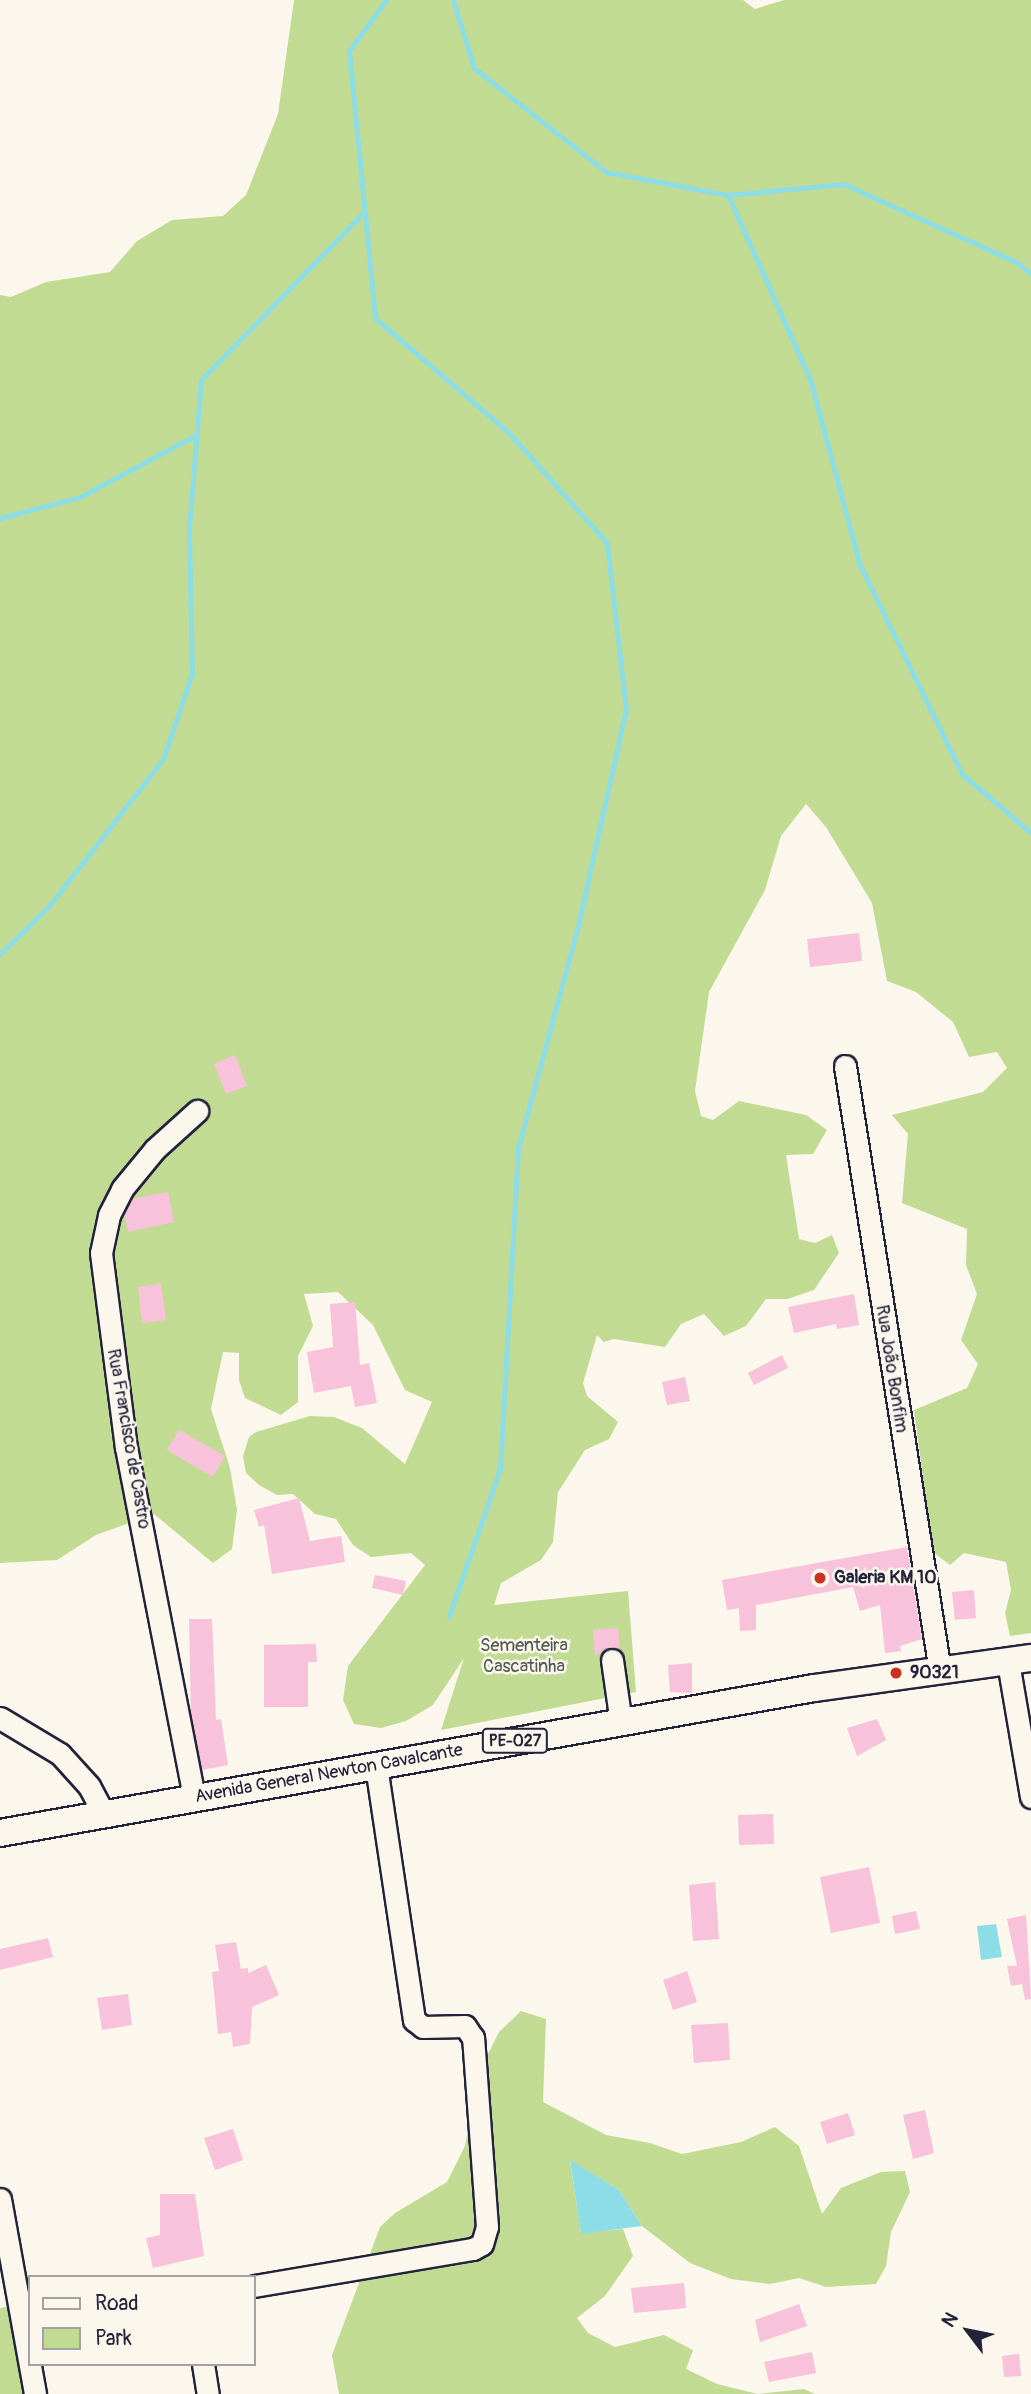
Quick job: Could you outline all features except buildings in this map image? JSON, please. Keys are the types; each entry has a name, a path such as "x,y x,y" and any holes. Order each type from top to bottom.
{"main road":[{"name":"Avenida General Newton Cavalcante","path":"0,1833 621,1723 1020,1660"}],"street":[{"name":"Rua João Bonfim","path":"845,1066 940,1671"},
{"name":"Rua Francisco de Castro","path":"194,1797 126,1448 101,1253 109,1215 122,1189 155,1149 197,1111"},
{"path":"612,1660 621,1723"},
{"path":"1020,1660 1031,1797"},
{"path":"0,1718 61,1754 89,1786 105,1816"},
{"path":"256,2286 473,2249 482,2244 487,2227 473,2038 466,2026 424,2027 414,2020 376,1765"},
{"path":"0,2199 28,2355"},
{"path":"30,2366 35,2394"},
{"path":"203,2366 208,2394"}],"green space":[{"name":"Sementeira Cascatinha","path":"294,0 743,0 755,9 784,0 1031,0 1031,1633 1010,1636 1005,1613 1011,1590 1006,1562 964,1553 950,1565 933,1552 914,1410 967,1388 978,1364 961,1340 977,1294 966,1265 967,1229 902,1203 908,1134 892,1115 983,1092 1007,1068 997,1052 969,1057 953,1022 916,992 887,981 872,903 826,827 806,804 781,836 765,890 709,992 695,1091 701,1116 713,1120 739,1101 806,1115 827,1130 813,1154 786,1155 799,1239 815,1243 832,1235 839,1253 814,1290 787,1299 766,1299 746,1326 724,1336 704,1314 681,1324 665,1347 614,1339 604,1342 597,1335 583,1383 587,1396 618,1422 609,1439 585,1450 558,1492 553,1542 541,1560 501,1583 494,1605 628,1591 636,1692 441,1730 464,1658 433,1705 406,1721 381,1728 354,1724 343,1700 348,1666 425,1565 411,1553 371,1557 353,1545 336,1519 315,1514 293,1494 277,1495 259,1485 246,1473 243,1456 249,1437 256,1432 310,1416 334,1417 362,1428 405,1464 432,1402 405,1390 373,1325 338,1292 304,1294 313,1326 298,1356 298,1402 281,1415 245,1398 239,1380 239,1353 223,1352 211,1409 230,1468 237,1510 232,1549 213,1563 154,1514 96,1535 57,1560 0,1563 0,295 11,297 46,282 110,272 137,241 172,220 223,216 246,195 278,114"},
{"path":"521,2011 546,2019 543,2102 606,2135 650,2143 682,2154 741,2142 775,2127 799,2146 822,2214 841,2188 881,2172 905,2171 910,2192 891,2232 886,2266 876,2284 826,2287 799,2278 770,2284 731,2279 690,2263 642,2226 619,2190 570,2161 581,2233 623,2229 633,2256 605,2296 577,2318 588,2333 615,2347 664,2335 693,2350 686,2369 717,2384 758,2394 339,2394 332,2355 380,2227 395,2213 447,2182 465,2146 478,2074 499,2032"},
{"path":"11,2306 25,2394 0,2394 0,2308"},
{"path":"804,2389 815,2394 758,2394"}],"water":[{"path":"996,1924 1002,1957 981,1960 977,1926"},
{"path":"570,2160 619,2190 642,2226 581,2234"}],"waterway":[{"path":"386,0 349,51 375,318 509,433 607,543 626,709 578,926 518,1148 500,1469 449,1616"},
{"path":"453,0 474,68 606,172 728,195 844,184 1018,263 1031,274"},
{"path":"728,195 810,379 860,565 962,774 1031,833"},
{"path":"0,954 49,906 163,759 192,674 189,529 201,380 364,212"},
{"path":"0,518 80,497 196,435"}],"place":[{"name":"Galeria KM 10","path":"820,1578"},
{"name":"90321","path":"896,1673"}]}
